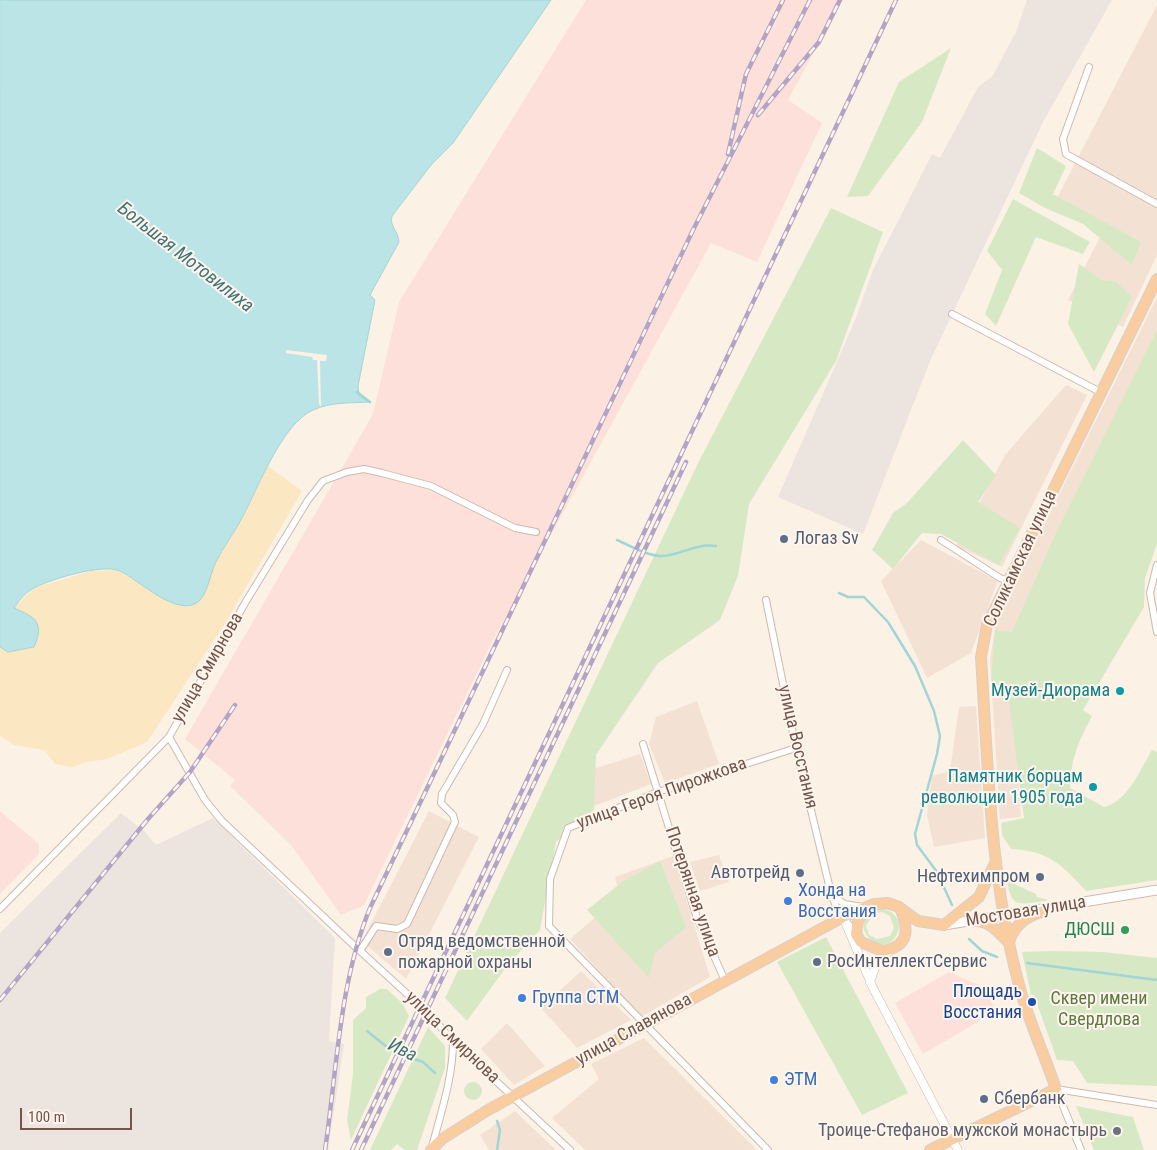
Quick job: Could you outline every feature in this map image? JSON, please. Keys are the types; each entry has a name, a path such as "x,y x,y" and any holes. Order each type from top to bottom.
{"main road":[{"name":"Соликамская улица","path":"1056,1088 1019,986 1009,944 995,862 981,657 987,626 1157,279"},
{"name":"Соликамская улица","path":"944,924 979,897 995,862"},
{"name":"Мостовая улица","path":"899,907 918,921 944,924 1157,890"},
{"path":"843,918 867,908 880,903 899,907 906,922 905,935 902,942 890,950 875,950 861,942 856,934 858,920 867,908"},
{"path":"971,921 978,920 990,925 1009,944 1021,922 1031,915 1051,908"},
{"name":"улица Славянова","path":"431,1150 456,1129 513,1096 843,918"},
{"path":"930,1150 1056,1088"}],"street":[{"path":"1089,67 1063,140 1066,154 1157,204"},
{"path":"952,314 1102,393"},
{"name":"улица Смирнова","path":"536,532 515,528 431,486 382,473 364,469 347,472 323,481 308,500 245,603 169,737 211,809 427,1012 453,1041 570,1150"},
{"path":"941,540 1009,582"},
{"path":"1157,564 1150,593 1157,632"},
{"name":"улица Восстания","path":"766,600 796,748 831,893 843,918 850,923 856,934"},
{"path":"360,951 376,926 397,929 407,924 455,822 453,815 442,803 442,794 484,724 507,670"},
{"path":"0,909 169,737"},
{"name":"Потерянная улица","path":"643,744 696,915 724,981"},
{"name":"улица Героя Пирожкова","path":"646,1025 549,926 550,878 568,828 658,792 796,748"},
{"path":"831,893 844,904 867,908"},
{"path":"843,918 871,985 951,1140 958,1150"},
{"path":"856,934 863,967"},
{"path":"871,985 876,965 890,950"},
{"path":"646,1025 768,1150"},
{"path":"431,1150 450,1078 453,1063 453,1041"},
{"path":"1056,1088 1157,1105"},
{"name":"Соликамская улица","path":"1056,1088 1081,1150"}],"shaded area":[{"path":"586,0 842,0 788,100 822,123 757,262 711,243 492,642 364,905 341,915 292,846 230,786 235,780 185,739 373,414 399,302"},
{"path":"1027,0 1112,0 1043,122 930,361 863,534 778,497 856,318 873,270 932,154 940,158 978,87 992,77 1016,32"},
{"path":"1157,5 1157,255 1123,327 1068,300 1105,227 1056,200"},
{"path":"1157,297 1157,352 1010,650 1021,817 1000,819 990,660 996,622"},
{"path":"1066,385 1087,395 1002,567 956,546 1005,455"},
{"path":"921,540 998,581 971,653 927,678 881,581"},
{"path":"697,701 719,764 665,783 649,744 656,717"},
{"path":"976,706 985,838 934,847 927,815 932,776 950,771 959,707"},
{"path":"640,754 651,784 594,806 593,769"},
{"path":"0,811 39,844 39,854 0,894"},
{"path":"429,811 479,837 406,979 362,941"},
{"path":"121,813 145,832 156,845 213,818 335,938 329,1041 344,1044 328,1150 0,1150 0,933"},
{"path":"719,855 729,882 700,891 690,862"},
{"path":"673,856 710,977 641,1017 570,939 620,896 615,877"},
{"path":"581,971 631,1020 577,1048 541,1008"},
{"path":"949,972 981,986 997,1011 923,1054 895,1003"},
{"path":"507,1023 545,1066 514,1085 481,1049"},
{"path":"644,1038 757,1150 585,1150 552,1118 599,1079 591,1064"},
{"path":"515,1111 556,1150 489,1150 480,1135"}],"green space":[{"path":"951,48 922,122 868,196 847,197 899,82"},
{"path":"1037,148 1066,166 1053,194 1141,242 1132,265 1083,224 1045,208 1019,193"},
{"path":"1013,199 1090,242 1083,254 1036,237 996,326 985,314 1002,270 987,251"},
{"path":"831,208 883,232 836,361 749,504 738,576 720,620 658,663 596,755 594,810 556,842 540,930 507,966 467,1021 445,998 698,463"},
{"path":"1079,264 1103,281 1115,281 1132,297 1094,372 1068,324"},
{"path":"1157,330 1157,544 1145,578 1144,607 1083,710 1092,716 1076,751 1070,788 1104,807 1112,804 1127,792 1152,750 1157,752 1157,880 1086,891 1061,866 1045,856 1024,850 1011,849 1002,835 1001,823 1024,818 1008,692 991,680 995,630 1012,632 1056,533"},
{"path":"963,440 996,475 978,502 1020,528 999,565 941,534 922,533 893,569 872,550 893,513 907,503"},
{"path":"660,861 686,927 655,953 649,978 587,910 622,882"},
{"path":"1006,871 1014,884 1036,894 1037,897 1049,900 1028,903 1016,902 1009,892"},
{"path":"879,908 889,911 896,917 899,926 898,931 889,943 873,942 867,936 864,920 869,913","holes":["882,912 890,916 894,928 890,936 877,939 869,935 866,926 873,914"]},
{"path":"826,937 908,1093 862,1115 777,962"},
{"name":"Сквер имени Свердлова","path":"1022,952 1103,952 1157,958 1157,1086 1087,1083 1073,1061 1057,1060 1034,995 1031,995"},
{"path":"380,989 387,989 403,1004 409,1016 351,1140 347,1120 353,1074 353,1020 366,1008 366,997"},
{"path":"428,1027 445,1046 445,1068 417,1150 405,1150 397,1144 391,1150 370,1150"},
{"path":"469,1082 477,1082 482,1087 480,1098 469,1100 464,1095 464,1087"},
{"path":"1076,1106 1133,1117 1144,1150 1094,1150"}],"sand":[{"path":"268,466 302,491 224,625 147,742 107,759 87,762 72,767 55,764 44,750 14,745 0,736 0,647 9,652 34,647 13,609 34,588 91,571 119,570 133,579 206,589 211,571 243,517"}],"water":[{"path":"0,0 551,0 453,143 431,165 392,216 391,220 399,242 370,295 375,300 358,386 359,396 370,402 341,403 320,407 302,417 291,428 272,457 240,522 219,556 200,600 192,605 171,602 128,575 112,569 88,571 62,577 29,591 14,608 28,614 36,622 38,632 34,647 8,652 0,647"}],"pier":[{"path":"286,350 327,355 326,361 320,361 321,407 319,404 317,360 313,360 312,357 286,353"}],"waterway":[{"name":"Большая Мотовилиха","path":"357,392 370,402"},
{"name":"Большая Мотовилиха","path":"617,540 656,556 675,554 701,546 716,546"},
{"name":"Большая Мотовилиха","path":"839,593 848,597 864,597 888,622 915,666 934,711 940,736 937,754 915,834 917,845 937,872 952,905"},
{"name":"Большая Мотовилиха","path":"969,939 982,951 997,957"},
{"name":"Большая Мотовилиха","path":"1027,963 1157,980"},
{"name":"Ива","path":"367,1031 392,1051 423,1062 435,1073"},
{"name":"Ива","path":"497,1121 500,1130 497,1150"}],"railway":[{"path":"728,154 746,74 783,0"},
{"path":"325,1150 345,996 360,937 370,908 694,228 810,0"},
{"path":"758,115 819,42 840,0"},
{"path":"352,1150 896,0"},
{"path":"361,1150 686,462"},
{"path":"0,1000 148,819 190,772 235,705"}],"place":[{"name":"Логаз Sv","path":"784,539"},
{"name":"Музей-Диорама","path":"1120,691"},
{"name":"Памятник борцам революции 1905 года","path":"1093,787"},
{"name":"Автотрейд","path":"800,873"},
{"name":"Нефтехимпром","path":"1040,877"},
{"name":"Хонда на Восстания","path":"788,901"},
{"name":"ДЮСШ","path":"1125,930"},
{"name":"Отряд ведомственной пожарной охраны","path":"388,952"},
{"name":"РосИнтеллектСервис","path":"817,962"},
{"name":"Группа СТМ","path":"522,998"},
{"name":"Площадь Восстания","path":"1032,1002"},
{"name":"ЭТМ","path":"774,1080"},
{"name":"Сбербанк","path":"984,1099"},
{"name":"Троице-Стефанов мужской монастырь","path":"1117,1131"}]}
